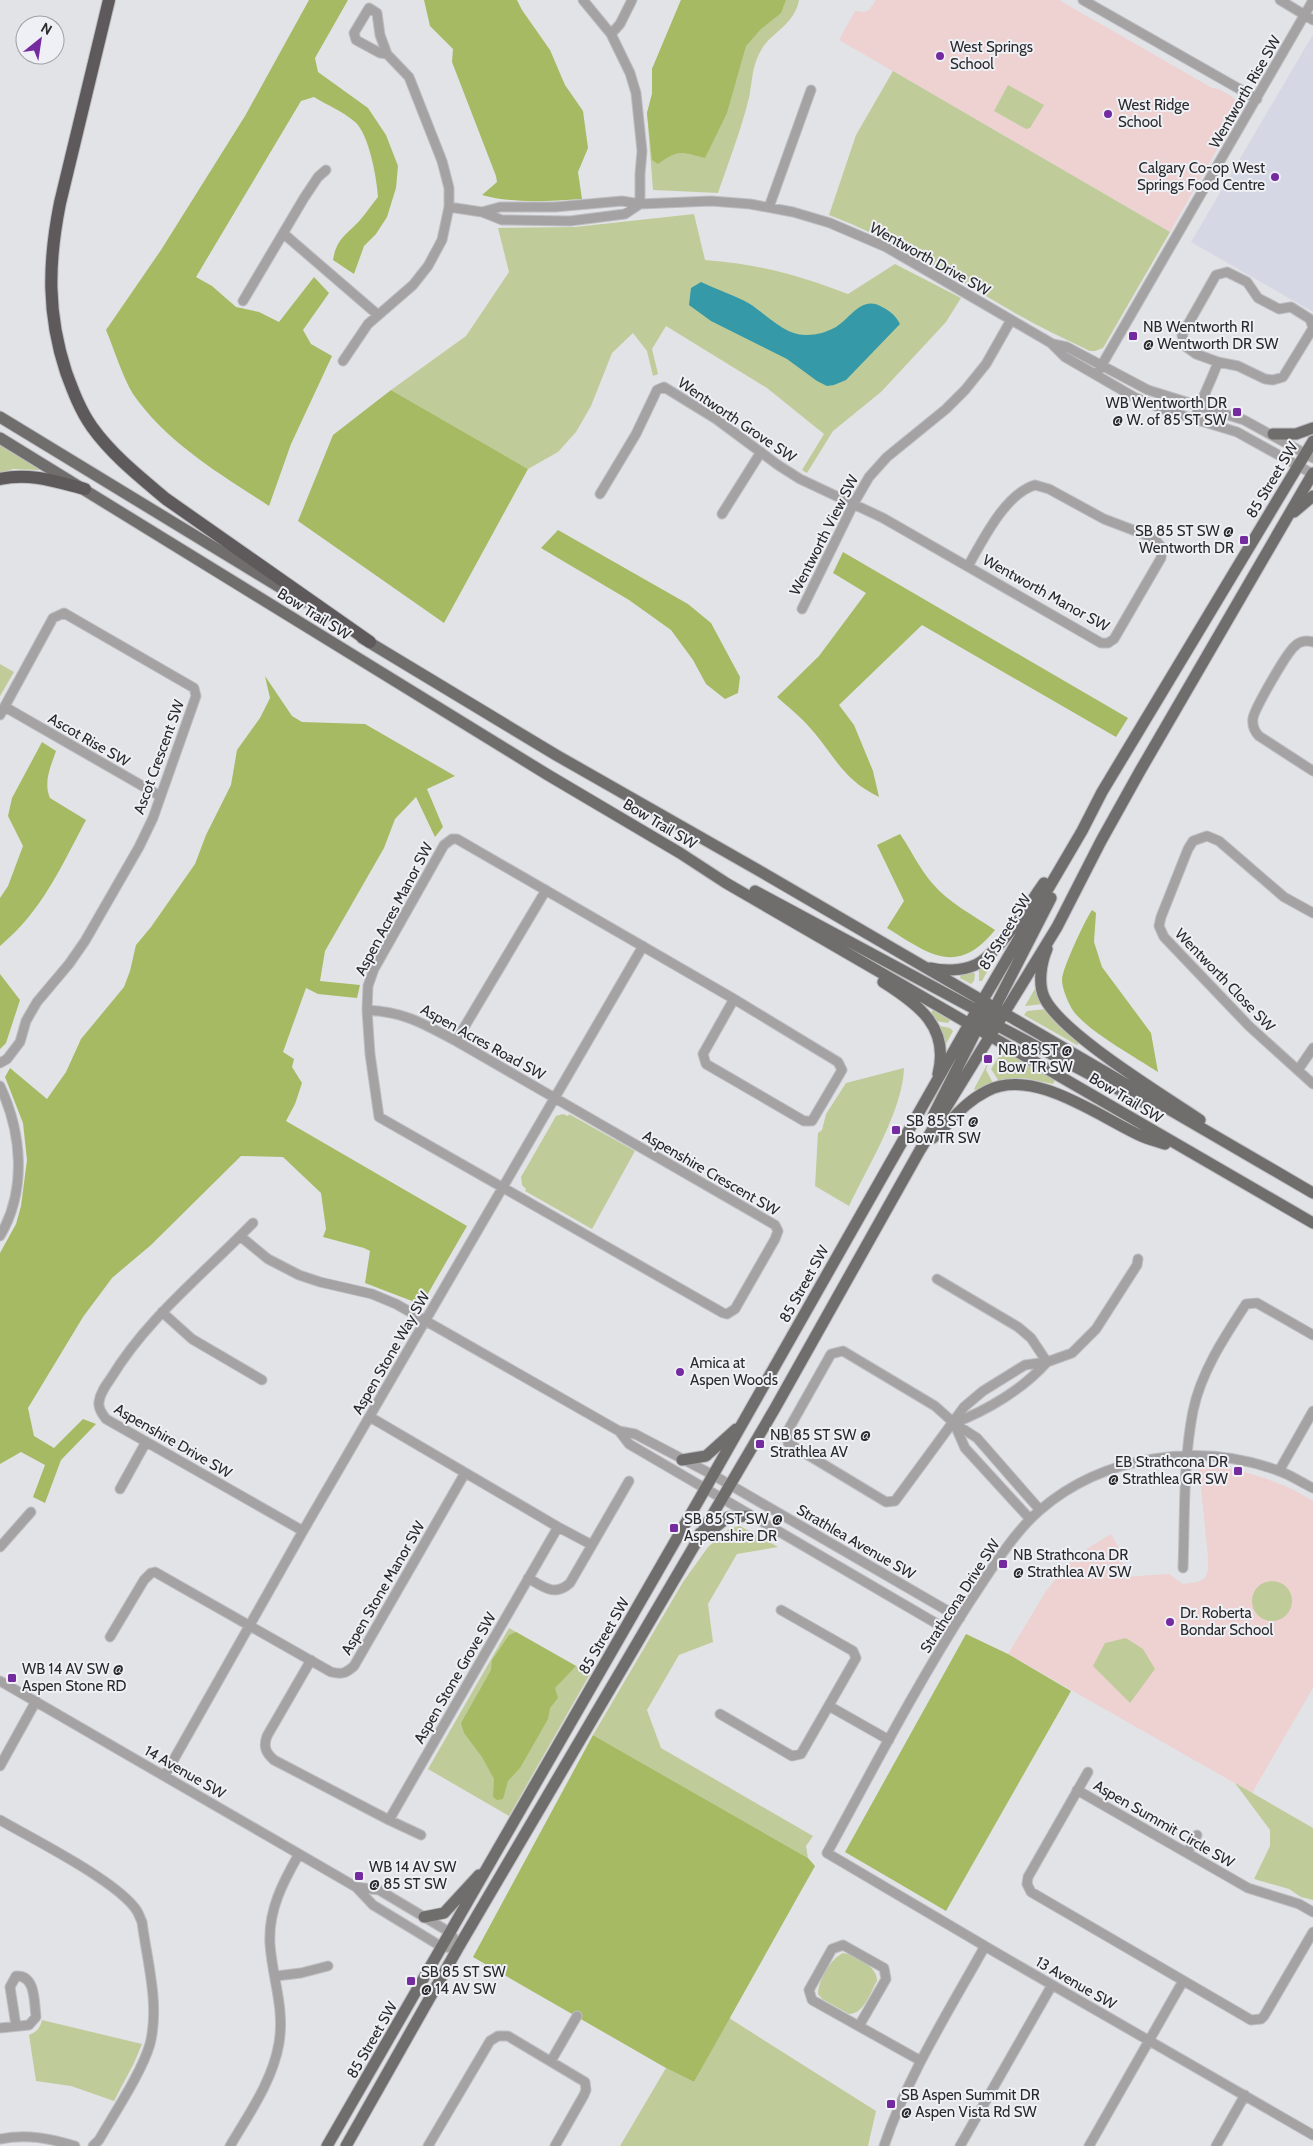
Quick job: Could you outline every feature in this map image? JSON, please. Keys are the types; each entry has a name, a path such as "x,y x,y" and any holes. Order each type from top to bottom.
{"highway":[{"path":"109,0 54,234 51,268 52,316 56,340 72,389 92,427 104,442 140,478 166,499 370,642"},
{"path":"0,479 12,476 32,476 85,489"}],"main road":[{"name":"Bow Trail SW","path":"0,417 556,755 923,967 986,1016"},
{"path":"1273,434 1296,434 1313,428"},
{"name":"Bow Trail SW","path":"0,438 548,775 680,853 726,883 986,1016"},
{"name":"85 Street SW","path":"346,2146 458,1948 728,1484 774,1410 920,1150 990,1036 986,1016 1059,870 1122,760 1298,466 1309,456 1313,441"},
{"name":"85 Street SW","path":"327,2146 705,1490 935,1082 1057,927 1101,840 1313,474"},
{"path":"1287,518 1313,496"},
{"path":"1122,760 1140,771"},
{"path":"923,967 953,970 974,966 985,959 998,946 1073,846"},
{"path":"680,853 1260,1163 1313,1194"},
{"path":"726,883 768,914 895,990 921,1009 933,1025 939,1043 939,1068 935,1082"},
{"path":"1057,927 1045,953 1040,985 1045,999 1056,1013 1098,1050 1244,1149 1260,1163"},
{"path":"880,1222 986,1016"},
{"name":"Bow Trail SW","path":"990,1036 1313,1223"},
{"path":"920,1150 964,1106 988,1090 1001,1085 1013,1084 1042,1088 1141,1136 1183,1149"},
{"path":"682,1460 706,1456 743,1423"},
{"path":"700,1533 712,1530 728,1517 750,1516"},
{"path":"424,1917 444,1913 472,1881 488,1868"}],"street":[{"path":"583,0 611,34 630,72 636,93 642,151 640,204"},
{"path":"611,34 620,24 632,0"},
{"path":"1083,0 1257,99"},
{"path":"1280,0 1309,17"},
{"name":"Wentworth Rise SW","path":"1096,375 1257,99 1309,17 1311,2"},
{"path":"343,361 360,334 378,314 413,285 428,266 442,240 449,207 445,171 409,77 387,54 380,35 377,13 369,8 354,33 356,40 380,53 387,54"},
{"path":"769,207 811,90"},
{"path":"243,301 304,198 318,177 326,170"},
{"name":"Wentworth Drive SW","path":"482,212 500,207 555,208 622,201 640,204 711,201 769,207 830,223 886,248 1051,343 1065,357 1152,405 1237,432 1313,474"},
{"name":"Wentworth Drive SW","path":"449,207 482,212 502,220 570,221 625,214 640,204"},
{"path":"284,234 378,314"},
{"path":"1227,272 1247,282 1258,298 1280,309 1291,307 1310,319 1313,328 1283,377 1273,380 1238,366 1218,362 1196,354 1185,346 1182,335 1216,275 1227,272"},
{"name":"Wentworth View SW","path":"802,609 854,503 869,477 881,463 966,390 986,364 1011,320"},
{"name":"Wentworth Drive SW","path":"1051,343 1067,347 1148,390 1244,420 1273,434 1309,456"},
{"path":"1195,419 1218,362"},
{"name":"Wentworth Grove SW","path":"600,494 636,434 657,390 664,387 716,418 800,479 854,503"},
{"path":"722,514 761,452"},
{"name":"Wentworth Manor SW","path":"854,503 1101,643 1114,639 1161,558 1162,546 1154,538 1104,519 1049,489 1035,485 1019,493 997,519 968,566"},
{"name":"Ascot Crescent SW","path":"0,1063 7,1059 20,1042 26,1022 37,1002 69,964 85,941 139,847 153,818 196,696 194,688 64,613 53,618 2,711"},
{"path":"1313,642 1302,642 1293,647 1257,709 1253,722 1255,732 1259,736 1313,771"},
{"name":"Ascot Rise SW","path":"2,711 160,796"},
{"name":"Wentworth Close SW","path":"1313,912 1284,897 1219,841 1207,836 1193,841 1188,849 1159,926 1164,938 1211,988 1249,1026 1313,1084"},
{"name":"Aspen Acres Manor SW","path":"503,1186 379,1117 367,1010 368,986 374,969 444,845 458,840 462,842 734,999 840,1064 842,1070 812,1121 804,1121 706,1064 703,1054 734,999"},
{"path":"456,1040 546,890"},
{"name":"Aspen Stone Way SW","path":"165,1776 303,1531 643,946"},
{"name":"Aspen Acres Road SW","path":"367,1010 411,1017 456,1040 554,1098"},
{"path":"1298,1070 1313,1048"},
{"path":"0,1086 15,1126 19,1160 17,1192 7,1224 0,1236"},
{"name":"Aspenshire Crescent SW","path":"503,1186 725,1314 735,1309 775,1239 778,1231 775,1225 554,1098"},
{"name":"Aspenshire Drive SW","path":"253,1223 162,1312 129,1348 101,1393 98,1404 106,1419 303,1531"},
{"path":"240,1236 268,1259 299,1275 372,1294 396,1304 619,1431 635,1434 713,1475"},
{"path":"1040,1510 977,1438 954,1423 935,1406 843,1351 831,1354 787,1432 788,1443 886,1502 895,1501 954,1423 964,1407 983,1390 1025,1365 1047,1362 1072,1353 1096,1330 1137,1265 1138,1259"},
{"path":"938,1278 1025,1332 1032,1338 1047,1362"},
{"path":"1183,1568 1187,1456 1194,1409 1208,1367 1246,1304 1257,1303 1313,1335"},
{"path":"162,1312 192,1339 262,1380"},
{"path":"954,1423 974,1415 1033,1378 1047,1362"},
{"path":"1279,1471 1313,1411"},
{"path":"370,1417 592,1545"},
{"path":"954,1423 965,1448 1030,1519"},
{"path":"619,1431 629,1444 705,1490"},
{"path":"120,1488 146,1442"},
{"name":"Strathcona Drive SW","path":"827,1853 951,1632 994,1565 1030,1519 1040,1510 1067,1491 1103,1471 1144,1460 1187,1456 1234,1459 1279,1471 1313,1488"},
{"name":"Aspen Stone Manor SW","path":"110,1637 146,1576 155,1572 310,1660 339,1674 347,1672 354,1666 465,1473"},
{"name":"Strathlea Avenue SW","path":"713,1475 960,1618"},
{"path":"528,1578 552,1591 564,1589 570,1583 629,1481"},
{"name":"Strathlea Avenue SW","path":"705,1490 951,1632"},
{"path":"0,1547 31,1512"},
{"name":"Aspen Stone Grove SW","path":"389,1820 558,1526"},
{"path":"720,1714 792,1756 801,1754 856,1658 853,1651 781,1610"},
{"path":"310,1660 267,1736 264,1744 265,1750 274,1760 421,1835"},
{"name":"14 Avenue SW","path":"0,1681 356,1887 373,1905 442,1947 458,1948"},
{"path":"0,1766 36,1701"},
{"path":"829,1706 889,1740"},
{"path":"1077,1790 1088,1772"},
{"name":"Aspen Summit Circle SW","path":"1313,1912 1299,1904 1248,1888 1077,1790 1028,1877 1026,1884 1031,1892 1252,2020 1261,2019 1313,1932"},
{"path":"0,1820 99,1878 126,1899 137,1911 142,1922 154,2017 150,2044 145,2057 99,2140 93,2146"},
{"path":"1187,1853 1197,1835"},
{"name":"13 Avenue SW","path":"827,1853 1313,2135"},
{"path":"230,2146 270,2077 277,2054 281,2019 270,1943 272,1914 282,1883 299,1854"},
{"name":"14 Avenue SW","path":"356,1887 379,1890 451,1933"},
{"path":"451,1933 458,1948"},
{"path":"859,2026 886,1979 884,1968 843,1945 832,1949 809,1990 812,2000 921,2061"},
{"path":"884,2146 894,2118 921,2061 985,1946"},
{"path":"276,1976 302,1973 328,1966"},
{"path":"0,2028 28,2025 36,2017 32,1986 28,1979 22,1976 16,1976 10,1987 16,2026"},
{"path":"1089,2146 1183,1981"},
{"path":"960,2146 1052,1985"},
{"path":"551,2061 577,2016"},
{"path":"428,2146 490,2040 501,2035 508,2036 581,2078 586,2086 584,2095 555,2146"},
{"path":"1216,2146 1245,2096"},
{"path":"0,2139 30,2136 52,2139 75,2146"}],"shaded area":[{"name":"West Ridge School","path":"876,0 1059,0 1212,88 1219,89 1231,96 1238,102 1240,109 1170,232 839,40 855,11 864,12 869,10"},
{"path":"1313,36 1313,312 1191,242"},
{"name":"Dr. Roberta Bondar School","path":"1211,1466 1238,1470 1264,1478 1290,1488 1313,1501 1313,1688 1252,1793 1008,1654 1046,1591 1067,1565 1085,1550 1111,1534 1122,1554 1123,1577 1169,1574 1183,1584 1198,1582 1205,1578 1208,1570 1208,1557 1201,1487 1196,1480 1196,1473 1202,1467"}],"green space":[{"path":"309,0 348,0 315,58 318,72 368,108 386,135 398,166 396,188 387,217 376,234 364,246 354,274 333,260 340,241 361,219 378,197 376,179 368,146 360,128 346,115 314,97 301,101 196,277 212,286 236,307 259,312 279,322 314,277 329,293 303,330 311,344 332,356 291,444 269,506 178,443 147,412 129,387 106,330 161,250 245,116"},
{"path":"424,0 517,0 550,50 565,85 583,111 588,148 578,172 582,199 519,201 482,195 497,182 496,176 452,62 453,49 430,26"},
{"path":"681,0 799,0 792,17 763,46 759,54 746,110 718,193 653,190 647,113 652,94 652,69"},
{"path":"681,0 786,0 781,13 761,29 746,46 727,113 705,158 680,153 658,164 652,160 647,113 652,94 652,69"},
{"path":"893,71 1170,232 1103,348 1090,351 1024,318 901,248 829,215 856,135"},
{"path":"1008,85 1044,105 1030,128 1026,129 994,111"},
{"path":"694,214 705,260 743,264 778,271 848,294 895,264 961,298 946,322 881,392 833,431 807,473 802,470 824,434 767,388 666,326 652,349 658,374 653,376 647,351 633,333 612,353 591,406 576,432 558,452 528,469 391,390 466,336 509,272 498,228 575,227"},
{"path":"391,390 528,469 444,623 298,521 333,435"},
{"path":"0,443 41,467 40,470 13,469 0,473"},
{"path":"558,530 688,604 711,623 740,677 738,693 725,699 706,684 693,660 671,630 629,600 541,548"},
{"path":"843,552 1128,718 1116,737 922,625 839,705 854,725 873,771 879,797 866,790 840,767 820,739 799,716 777,697 819,656 866,593 833,573"},
{"path":"0,664 14,672 0,696"},
{"path":"265,676 292,716 302,722 365,724 455,776 427,789 443,827 435,837 416,797 395,819 384,848 325,951 320,981 360,985 357,998 318,994 306,988 283,1052 294,1059 292,1067 302,1083 295,1104 286,1121 467,1226 426,1297 412,1301 365,1283 370,1251 323,1237 326,1229 321,1193 283,1157 241,1156 151,1245 112,1278 83,1317 28,1408 34,1436 54,1448 83,1419 96,1424 61,1460 45,1503 33,1497 45,1465 21,1452 0,1464 0,1253 16,1224 21,1206 27,1160 23,1123 5,1077 10,1068 47,1099 66,1072 81,1039 124,987 136,945 151,927 195,864 206,835 231,785 237,750 260,718 270,698"},
{"path":"42,742 56,751 50,768 47,786 50,798 86,820 59,871 39,903 28,918 0,946 0,898 8,886 23,846 8,816 12,798"},
{"path":"900,834 932,883 954,903 995,930 981,944 968,953 955,957 930,952 916,946 887,928 904,901 877,845"},
{"path":"1092,910 1096,913 1094,942 1102,967 1151,1033 1158,1072 1091,1028 1074,1012 1066,997 1062,984 1063,974 1074,945"},
{"path":"986,965 989,968 982,981 979,981 979,969"},
{"path":"972,972 975,974 974,981 971,984 960,978 961,974"},
{"path":"0,974 20,1000 6,1043 0,1049"},
{"path":"1037,985 1042,1004 1025,1006"},
{"path":"1046,1009 1080,1042 1077,1045 1024,1015 1027,1011"},
{"path":"933,1010 950,1020 948,1023 936,1021 931,1013"},
{"path":"940,1026 950,1028 953,1031 946,1044 942,1043"},
{"path":"1003,1050 1055,1080 1053,1084 1024,1078 998,1080 991,1069"},
{"path":"989,1061 986,1070 993,1083 977,1091 974,1089"},
{"path":"904,1068 898,1102 891,1120 849,1206 815,1186 818,1133 822,1130 826,1114 846,1083"},
{"path":"563,1114 568,1116 569,1114 635,1151 592,1229 525,1191 526,1189 522,1185 521,1177 556,1116"},
{"path":"740,1526 778,1547 737,1554 708,1604 713,1642 679,1655 647,1710 661,1748 813,1836 806,1846 808,1858 593,1735 683,1582 708,1547 730,1528"},
{"path":"1272,1581 1286,1587 1292,1601 1286,1615 1272,1621 1258,1615 1252,1601 1258,1587"},
{"path":"509,1628 590,1674 509,1816 428,1769"},
{"path":"516,1632 576,1666 555,1688 558,1698 550,1708 548,1719 520,1768 508,1781 503,1799 497,1800 493,1797 494,1779 482,1757 464,1733 461,1723 491,1670 492,1660 509,1635"},
{"path":"966,1634 1008,1654 1071,1691 946,1911 845,1852"},
{"path":"1126,1638 1143,1649 1155,1669 1130,1703 1093,1666 1105,1643"},
{"path":"593,1735 808,1858 815,1866 694,2082 666,2068 473,1957"},
{"path":"1235,1783 1313,1828 1313,1900 1301,1897 1289,1889 1254,1879 1270,1846 1270,1830"},
{"path":"843,1953 865,1962 874,1971 877,1981 863,2007 859,2011 849,2014 822,1999 818,1994 820,1983 826,1970"},
{"path":"729,2018 876,2111 868,2146 620,2146 666,2068 694,2082"},
{"path":"42,2020 142,2044 114,2101 71,2086 36,2081 29,2035 38,2029"}],"water":[{"path":"701,282 750,304 784,329 799,334 822,333 836,327 858,308 870,304 876,304 889,311 900,324 846,380 827,386 787,359 711,321 689,305 691,288"}],"place":[{"name":"West Springs School","path":"940,56"},
{"name":"West Ridge School","path":"1108,114"},
{"name":"Calgary Co-op West Springs Food Centre","path":"1275,177"},
{"name":"NB Wentworth RI @ Wentworth DR SW","path":"1133,336"},
{"name":"WB Wentworth DR @ W. of 85 ST SW","path":"1237,412"},
{"name":"SB 85 ST SW @ Wentworth DR","path":"1244,540"},
{"name":"NB 85 ST @ Bow TR SW","path":"988,1059"},
{"name":"SB 85 ST @ Bow TR SW","path":"896,1130"},
{"name":"Amica at Aspen Woods","path":"680,1372"},
{"name":"NB 85 ST SW @ Strathlea AV","path":"760,1444"},
{"name":"EB Strathcona DR @ Strathlea GR SW","path":"1238,1471"},
{"name":"SB 85 ST SW @ Aspenshire DR","path":"674,1528"},
{"name":"NB Strathcona DR @ Strathlea AV SW","path":"1003,1564"},
{"name":"Dr. Roberta Bondar School","path":"1170,1622"},
{"name":"WB 14 AV SW @ Aspen Stone RD","path":"12,1678"},
{"name":"WB 14 AV SW @ 85 ST SW","path":"359,1876"},
{"name":"SB 85 ST SW @ 14 AV SW","path":"411,1981"},
{"name":"SB Aspen Summit DR @ Aspen Vista Rd SW","path":"891,2104"}]}
